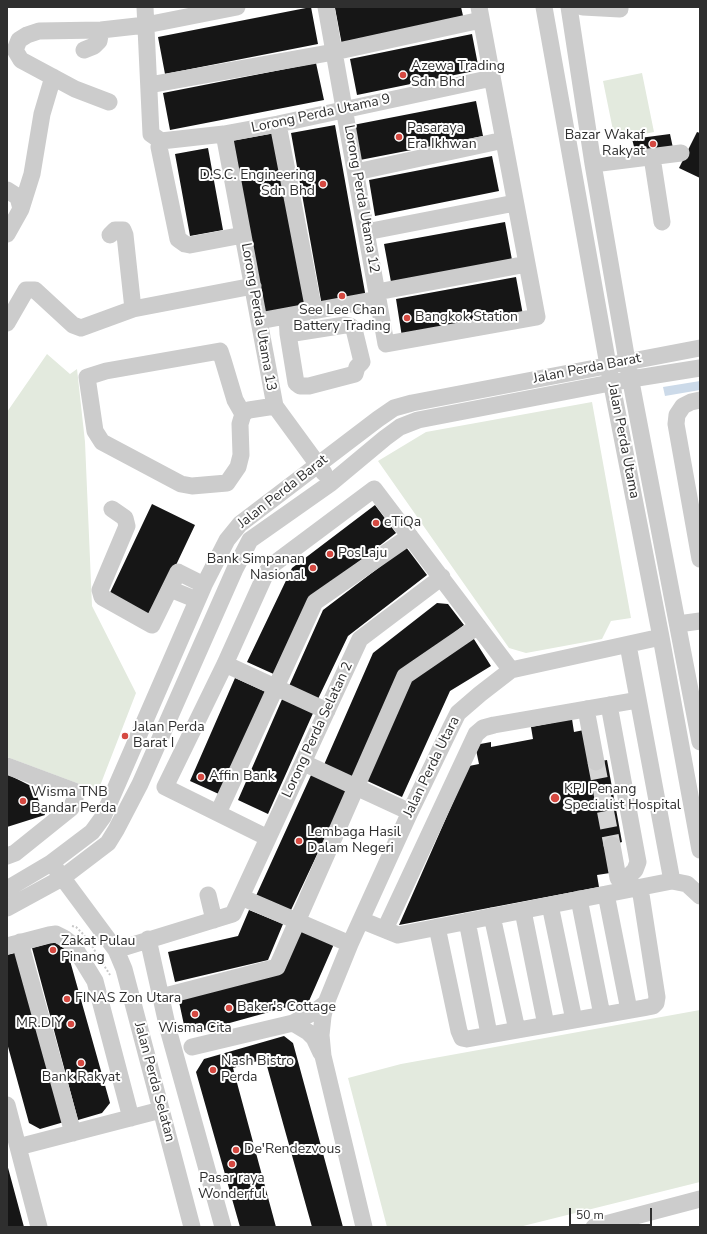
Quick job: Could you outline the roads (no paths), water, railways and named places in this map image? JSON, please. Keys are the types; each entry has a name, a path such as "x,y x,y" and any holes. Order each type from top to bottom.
{"street":[{"path":"145,7 149,85 156,138 160,147 178,239 185,244 190,245 243,235"},
{"path":"109,102 75,89 20,60 16,50 19,40 26,35 38,31 101,30 146,25 237,7"},
{"name":"Lorong Perda Utama 12","path":"326,7 386,344 537,317 527,264"},
{"path":"545,8 563,7"},
{"name":"Jalan Perda Utama","path":"569,7 593,164 627,361 700,742"},
{"path":"583,7 620,9 620,7"},
{"name":"Jalan Perda Utama","path":"545,8 608,365 661,637 700,850"},
{"path":"149,85 334,52 480,14 527,264 314,311 259,321"},
{"path":"84,50 94,46 99,41 101,30"},
{"path":"7,234 21,209 32,174 42,114 53,77"},
{"name":"Lorong Perda Utama 9","path":"156,138 224,134 345,110 492,78"},
{"path":"278,124 314,311"},
{"name":"Lorong Perda Utama 13","path":"224,134 275,406 331,483"},
{"path":"356,172 504,140"},
{"path":"593,164 680,153"},
{"path":"652,157 662,222"},
{"path":"7,190 18,197 21,209"},
{"path":"366,232 516,203"},
{"path":"110,235 115,230 123,230 125,235 133,309"},
{"path":"7,322 26,290 35,290 73,326 81,328 133,309 253,286"},
{"path":"287,316 288,334 296,383 300,386 309,386 355,374 357,367 362,362 354,329 350,326 345,325 288,334"},
{"name":"Jalan Perda Barat","path":"7,889 51,863 92,832 103,817 204,585 226,540 240,524 394,408 412,403 700,348"},
{"path":"243,414 235,400 220,351 106,371 87,377 95,431 102,442 181,484 192,486 227,483 238,467 241,455 240,424 243,414 249,410 275,406"},
{"name":"Jalan Perda Barat","path":"7,908 62,878 108,843 140,784 235,569 250,540 331,483 400,427 418,420 631,379 700,368"},
{"path":"700,400 683,406 677,415 676,424 700,559"},
{"path":"268,838 165,787 225,664 266,573 271,566 374,488 511,670"},
{"path":"112,509 126,518 127,526 100,590 102,597 152,625 178,572 204,585"},
{"path":"218,813 315,602 410,536"},
{"path":"218,559 235,569"},
{"name":"Lorong Perda Selatan 2","path":"214,920 233,914 360,639 442,578"},
{"path":"170,589 197,600"},
{"path":"678,624 700,621"},
{"path":"161,997 277,967 405,676 478,626"},
{"name":"Jalan Perda Utara","path":"323,1056 321,1027 326,1003 350,944 410,812 458,713 511,670 661,637"},
{"path":"628,645 672,881"},
{"path":"225,664 327,711"},
{"path":"385,929 476,734 483,728 494,725 638,700"},
{"path":"609,705 638,862 635,870 615,888"},
{"path":"586,709 596,762"},
{"path":"304,763 410,812"},
{"path":"7,766 74,790 75,799 70,808 11,854 26,878"},
{"path":"612,845 615,888 629,1010"},
{"path":"80,901 81,878 87,860"},
{"name":"Jalan Perda Selatan","path":"51,863 116,950 124,969 192,1227"},
{"path":"361,920 398,935 579,899 615,888 640,888 672,881 687,884 700,896"},
{"path":"437,927 459,1031 462,1038 467,1039 653,1006 658,997 640,888"},
{"path":"116,950 214,920 208,895"},
{"path":"241,897 350,944"},
{"path":"579,899 602,1015"},
{"path":"550,905 574,1020"},
{"path":"523,910 546,1025"},
{"path":"492,916 517,1030"},
{"path":"467,921 489,1034"},
{"path":"73,1133 14,944 56,934 73,945 95,981 131,1118"},
{"path":"148,940 168,1029 223,1227"},
{"path":"192,1047 292,1023 314,1012 326,1003"},
{"path":"292,1023 308,1032 314,1038 323,1056 364,1227"},
{"path":"168,1029 192,1047"},
{"path":"182,1080 192,1047"},
{"path":"7,1105 10,1130 18,1147 39,1227"},
{"path":"18,1147 161,1110"},
{"path":"599,1226 700,1199"}],"water":[{"path":"700,381 700,390 665,396 663,387"}],"tunnel":[{"path":"596,762 612,845"}],"place":[{"name":"Azewa Trading Sdn Bhd","path":"403,75"},
{"name":"Pasaraya Era Ikhwan","path":"399,137"},
{"name":"Bazar Wakaf Rakyat","path":"653,144"},
{"name":"D.S.C. Engineering Sdn Bhd","path":"323,184"},
{"name":"See Lee Chan Battery Trading","path":"342,296"},
{"name":"Bangkok Station","path":"407,318"},
{"name":"eTiQa","path":"376,523"},
{"name":"PosLaju","path":"330,554"},
{"name":"Bank Simpanan Nasional","path":"313,568"},
{"name":"Jalan Perda Barat I","path":"125,736"},
{"name":"Affin Bank","path":"201,777"},
{"name":"KPJ Penang Specialist Hospital","path":"555,798"},
{"name":"Wisma TNB Bandar Perda","path":"23,801"},
{"name":"Lembaga Hasil Dalam Negeri","path":"299,841"},
{"name":"Zakat Pulau Pinang","path":"53,950"},
{"name":"FINAS Zon Utara","path":"67,999"},
{"name":"Baker's Cottage","path":"229,1008"},
{"name":"Wisma Cita","path":"195,1014"},
{"name":"MR.DIY","path":"71,1024"},
{"name":"Bank Rakyat","path":"81,1063"},
{"name":"Nash Bistro Perda","path":"213,1070"},
{"name":"De'Rendezvous","path":"236,1150"},
{"name":"Pasar raya Wonderful","path":"232,1164"}]}
